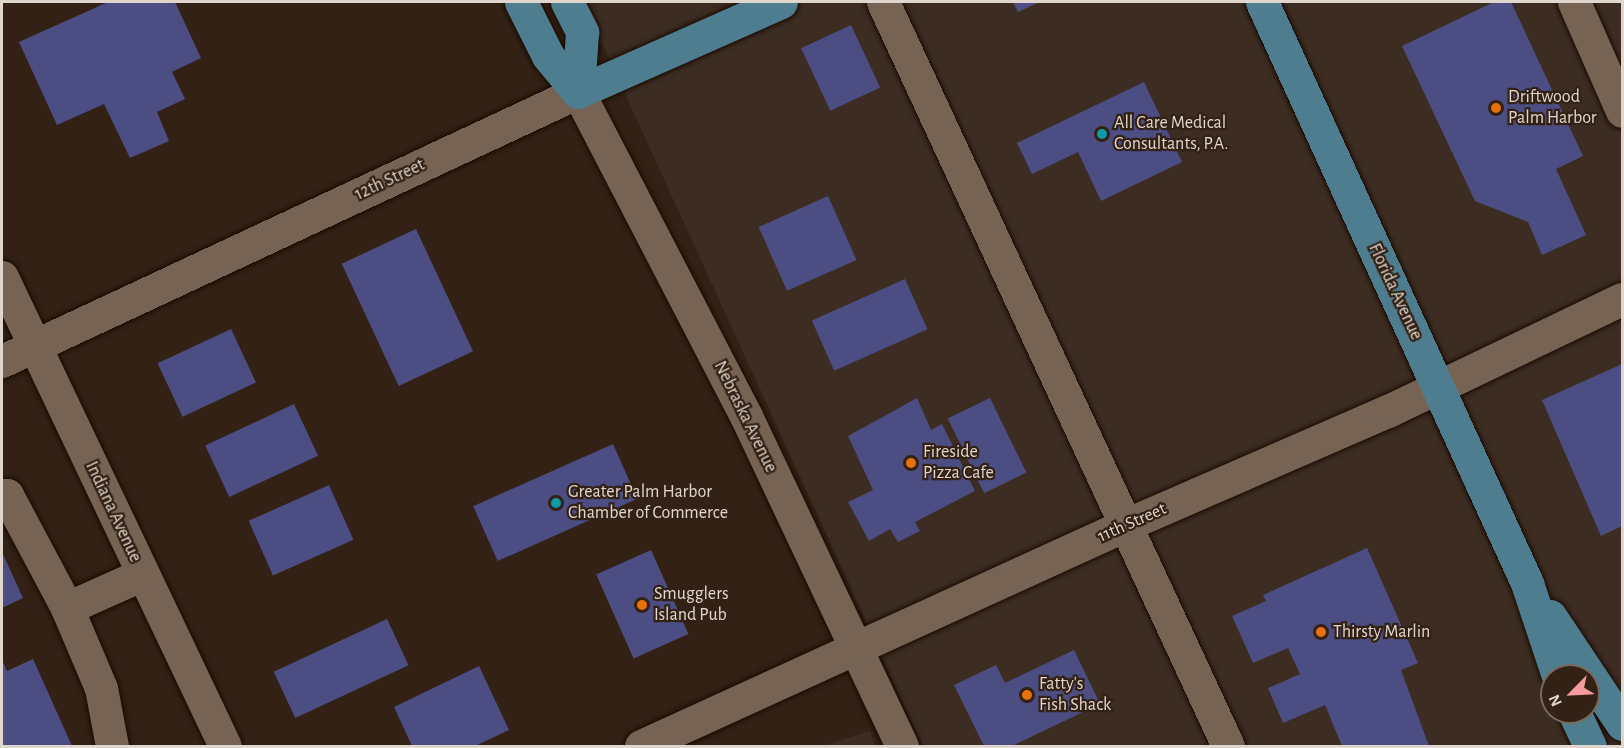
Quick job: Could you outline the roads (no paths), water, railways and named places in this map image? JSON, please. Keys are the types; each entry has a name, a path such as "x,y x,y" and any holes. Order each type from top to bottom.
{"main road":[{"name":"Nebraska Avenue","path":"521,2 548,56 578,92"},
{"path":"567,2 582,32 578,92"},
{"name":"12th Street","path":"578,92 781,2"},
{"name":"Florida Avenue","path":"1262,2 1527,583 1554,664"},
{"name":"Florida Avenue","path":"1527,583 1622,721"},
{"path":"1579,724 1590,747"}],"street":[{"path":"883,2 1123,526 1228,747"},
{"path":"1574,2 1623,111"},
{"name":"12th Street","path":"2,361 578,92"},
{"name":"Nebraska Avenue","path":"578,92 746,416 902,747"},
{"name":"Indiana Avenue","path":"2,278 225,747"},
{"name":"11th Street","path":"641,747 858,650 1123,526 1438,387 1623,299"},
{"path":"2,495 7,495 67,608 101,688 112,747"},
{"path":"67,608 143,574"}],"place":[{"name":"Driftwood Palm Harbor","path":"1496,108"},
{"name":"All Care Medical Consultants, P.A.","path":"1102,134"},
{"name":"Fireside Pizza Cafe","path":"911,463"},
{"name":"Greater Palm Harbor Chamber of Commerce","path":"556,503"},
{"name":"Smugglers Island Pub","path":"642,605"},
{"name":"Thirsty Marlin","path":"1321,632"},
{"name":"Fatty's Fish Shack","path":"1027,695"}]}
